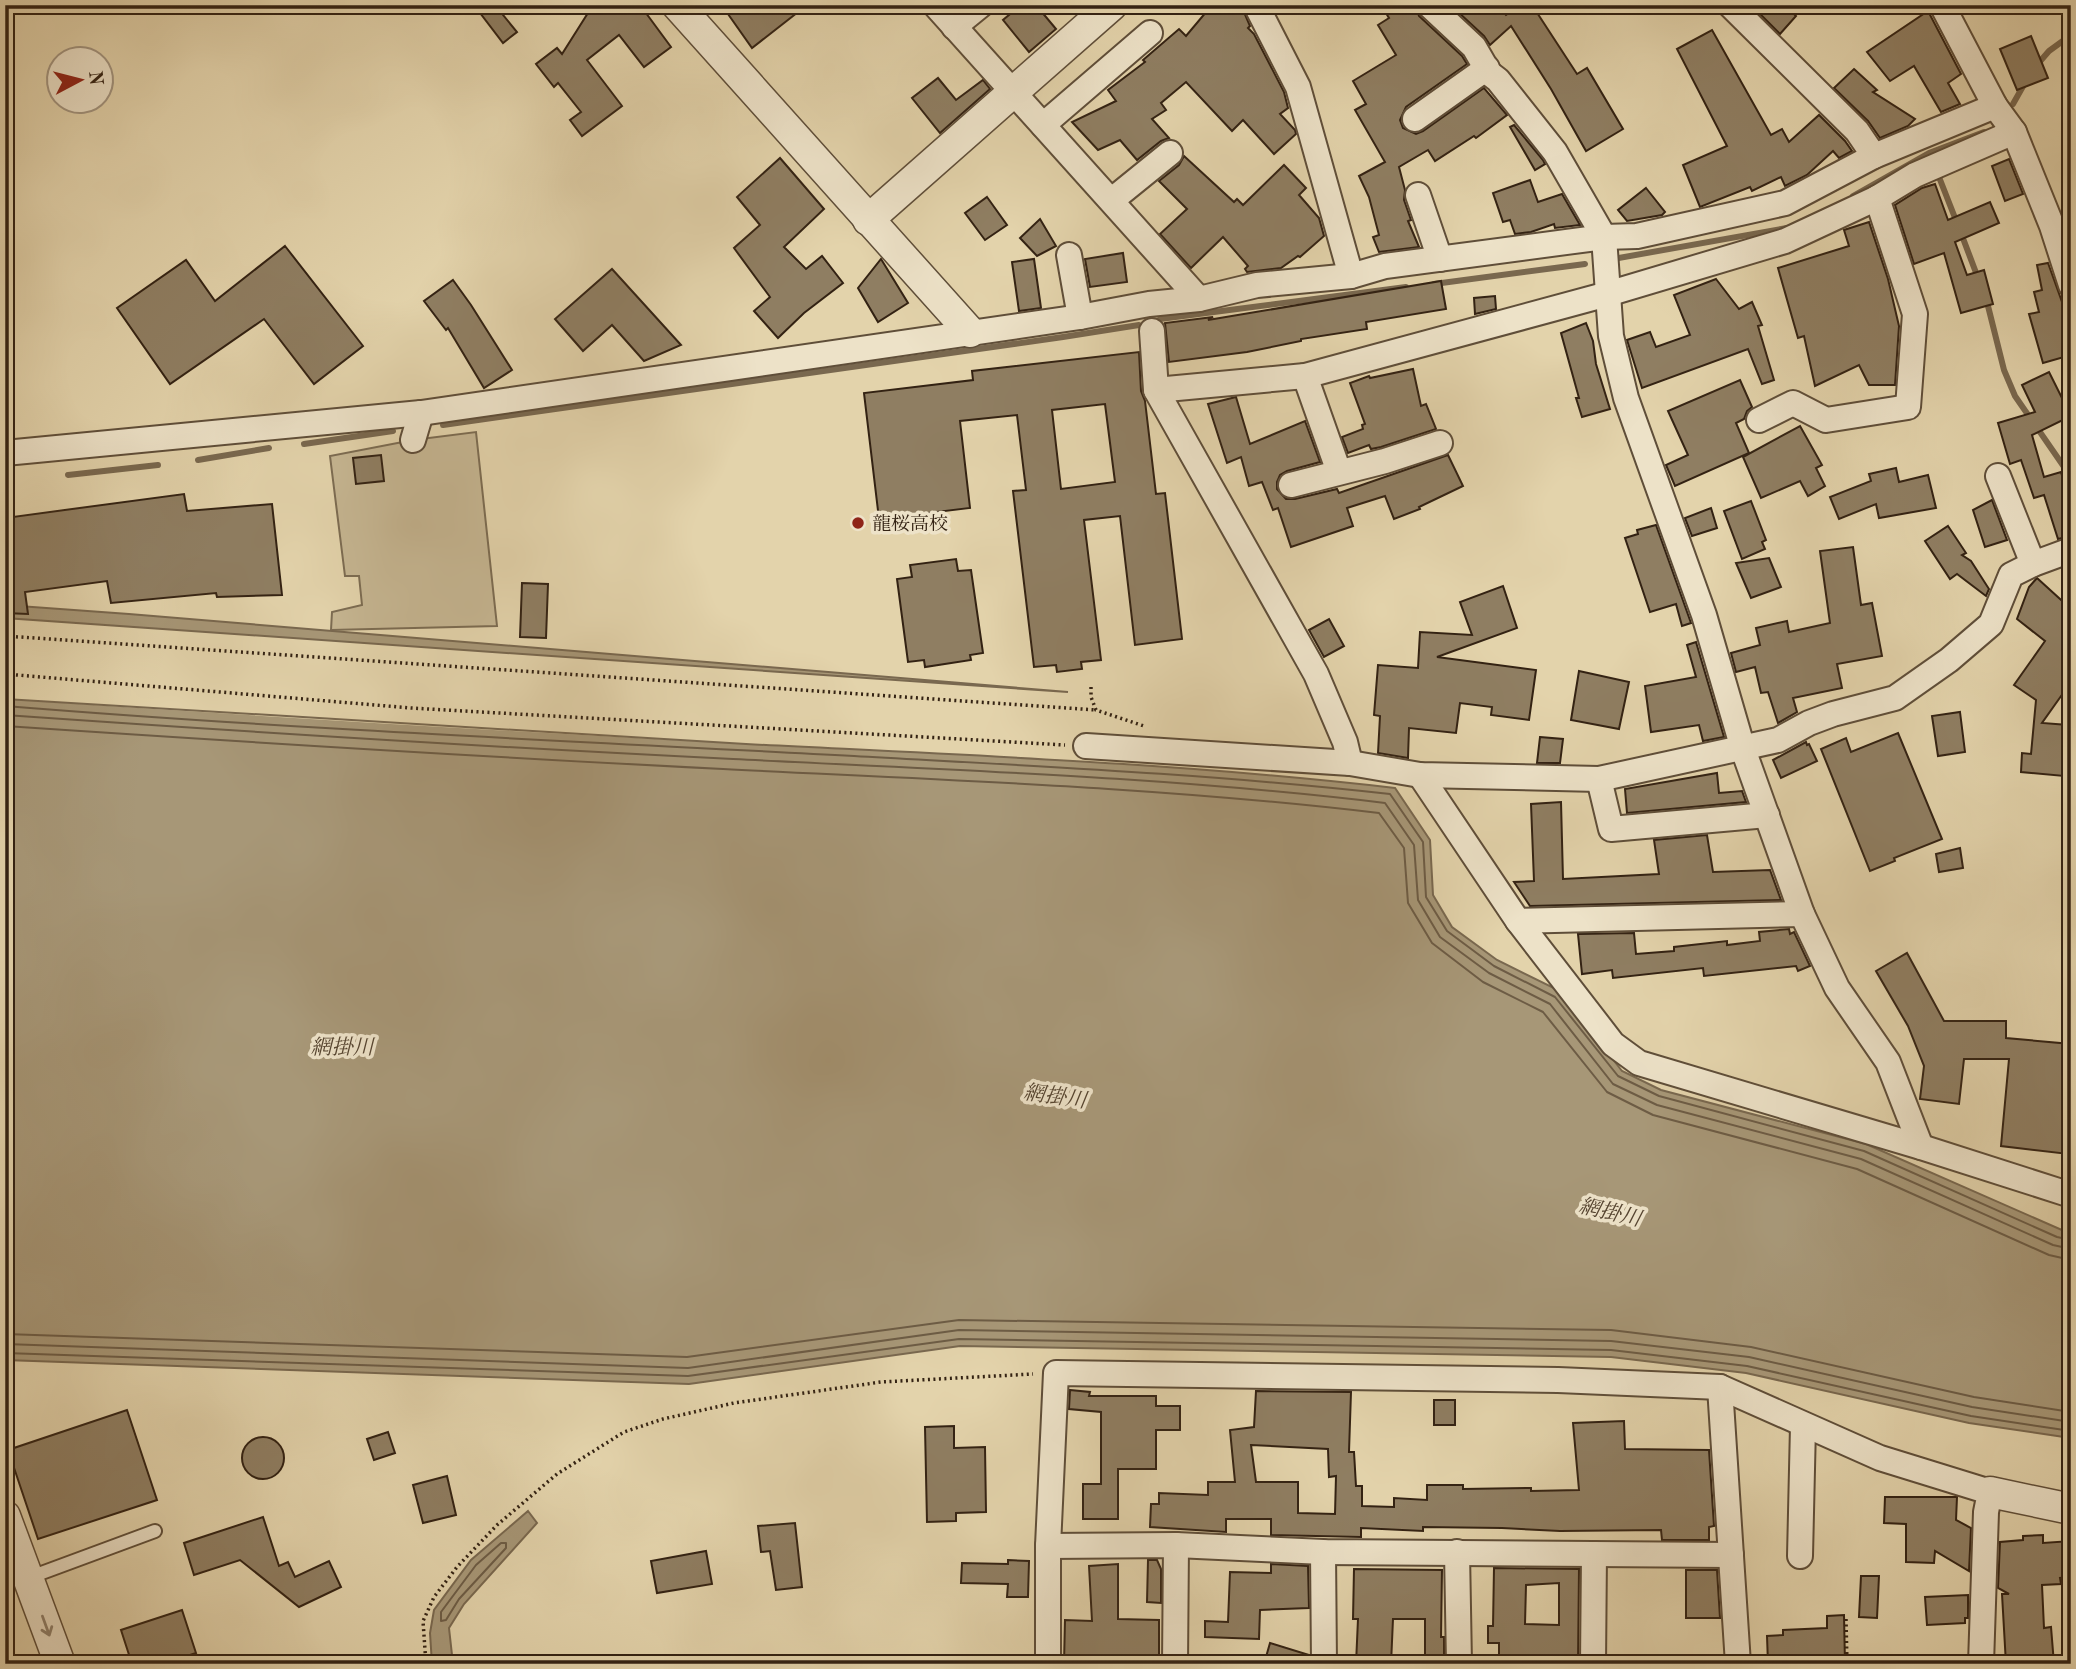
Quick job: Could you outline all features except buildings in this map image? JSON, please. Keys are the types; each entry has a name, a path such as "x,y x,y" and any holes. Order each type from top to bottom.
{"street":[{"path":"677,5 970,332"},
{"path":"935,5 1199,299"},
{"path":"954,27 981,5"},
{"path":"868,220 1112,5"},
{"path":"1256,5 1298,87 1351,276"},
{"path":"1429,5 1474,47 1487,68 1555,152 1604,237 1611,335 1626,398 1704,615 1744,749 1767,815 1802,914 1837,988 1888,1062 1922,1147"},
{"path":"1730,5 1857,131 1874,156"},
{"path":"1942,5 1995,106 2014,132 2062,222 2071,285"},
{"path":"1043,125 1150,33"},
{"path":"1415,118 1487,68"},
{"path":"5,453 421,413 1080,317 1149,304 1199,299 1257,285 1351,276 1385,267 1604,237 1637,236 1785,203 1874,156 1995,106"},
{"path":"1156,390 1305,376 1609,293 1785,241 1877,198 1915,175 2014,132"},
{"path":"1112,200 1170,153"},
{"path":"1418,195 1440,259"},
{"path":"1759,420 1793,402 1826,420 1909,407 1915,314 1877,198"},
{"path":"1069,255 1080,317"},
{"path":"1152,331 1156,390 1316,674 1345,742 1350,763"},
{"path":"1305,376 1339,472"},
{"path":"413,440 421,413"},
{"path":"1291,485 1385,461 1440,443"},
{"path":"1998,476 2033,564"},
{"path":"1086,746 1350,763 1420,775 1599,779 1778,740 1809,723 1833,714 1895,698 1949,660 1991,624 2011,575 2071,550"},
{"path":"1420,775 1518,921 1613,1044 1639,1063 1922,1147 2071,1195"},
{"path":"1599,779 1611,829 1767,815"},
{"path":"1518,921 1802,914"},
{"path":"1048,1664 1048,1546 1056,1373 1558,1380 1720,1387 1880,1458 1990,1492 2071,1508"},
{"path":"1720,1387 1738,1664"},
{"path":"1800,1556 1804,1426"},
{"path":"1981,1664 1986,1512 1990,1492"},
{"path":"5,1516 60,1664"},
{"path":"1048,1546 1176,1545 1324,1552 1731,1555"},
{"path":"1175,1664 1176,1545"},
{"path":"1324,1552 1324,1664"},
{"path":"1457,1552 1459,1664"},
{"path":"1593,1664 1594,1554"}],"lane":[{"path":"28,1578 155,1531"}],"path":[{"path":"5,636 1096,710"},
{"path":"5,674 411,708 1086,746"},
{"path":"426,1664 423,1621 434,1597 457,1567 497,1525 557,1474 624,1432 663,1419 734,1403 881,1382 1056,1373"},
{"path":"1846,1619 1847,1664"}],"shaded area":[{"path":"476,432 497,626 331,630 332,612 362,605 359,576 345,576 330,456 413,440"}],"water":[{"path":"5,605 129,614 1068,692 5,618"},
{"name":"網掛川","path":"5,699 468,729 1070,761 1233,772 1395,788 1430,840 1433,895 1452,927 1497,960 1560,991 1622,1071 1661,1090 1866,1144 2071,1234 2071,1438 1969,1423 1746,1373 1611,1357 960,1346 689,1384 5,1360"},
{"path":"528,1511 537,1523 464,1604 449,1628 453,1664 432,1664 430,1633 434,1610 471,1560"}],"waterway":[{"path":"2036,66 2049,51 2071,35"},
{"path":"2013,104 2026,81"},
{"path":"1853,196 1929,153 1984,132"},
{"path":"1939,177 1957,223"},
{"path":"1613,259 1787,228"},
{"path":"1961,233 1978,278"},
{"path":"1434,284 1585,264"},
{"path":"1160,319 1406,287"},
{"path":"1986,298 2004,370 2015,396 2071,477"},
{"path":"443,425 1139,325"},
{"path":"304,444 393,431"},
{"path":"198,460 269,448"},
{"path":"68,475 158,465"}],"place":[{"name":"龍桜高校","path":"858,523"}]}
